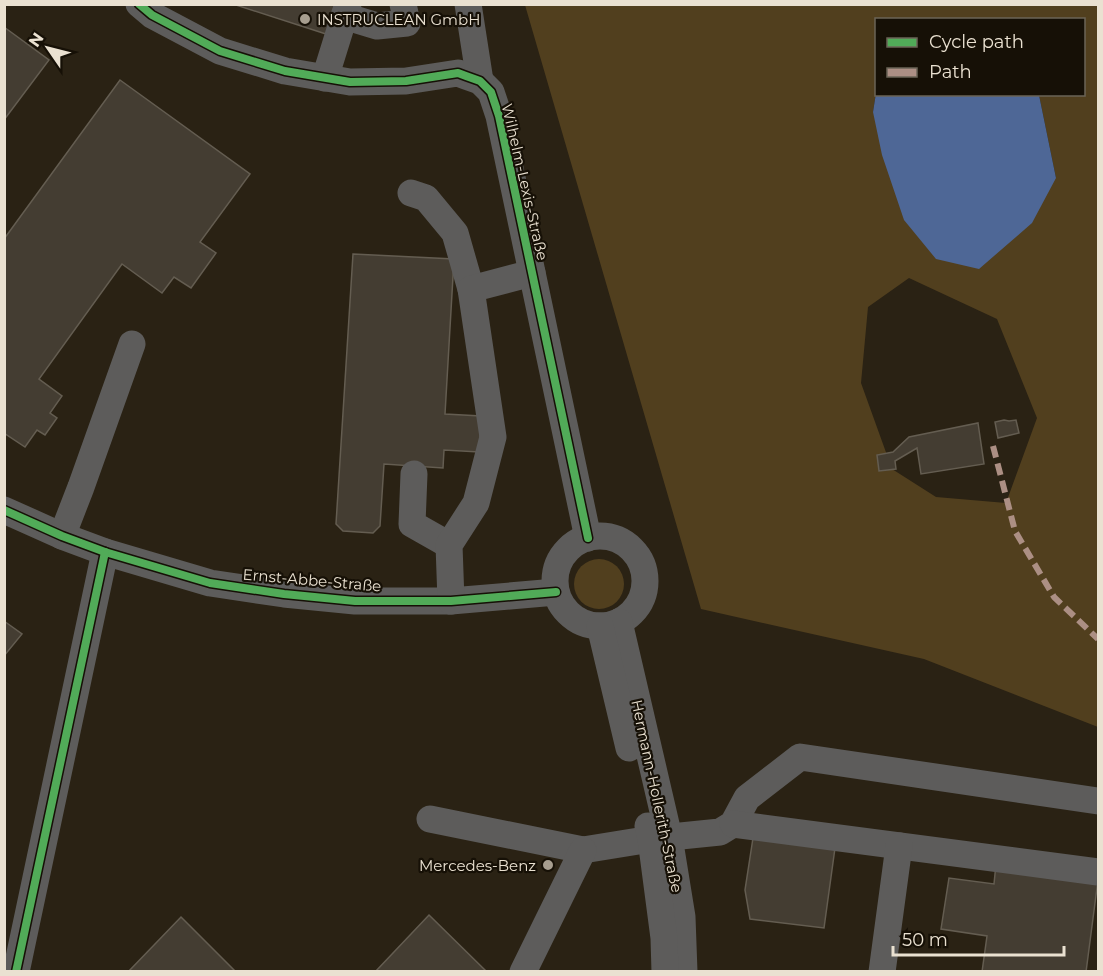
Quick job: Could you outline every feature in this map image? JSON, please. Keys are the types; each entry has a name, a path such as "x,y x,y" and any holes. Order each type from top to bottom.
{"street":[{"path":"139,4 152,15 220,51 285,71 350,82 406,81 458,73 480,81 468,4"},
{"path":"325,78 346,10 377,26 407,23 403,4"},
{"name":"Wilhelm-Lexis-Straße","path":"480,81 490,92 499,116 588,538"},
{"path":"411,193 426,198 455,233 471,289 493,437 476,503 449,545 451,601"},
{"path":"471,289 532,273"},
{"path":"62,537 132,344"},
{"path":"414,474 412,524 449,545"},
{"name":"Ernst-Abbe-Straße","path":"4,510 62,537 105,552 210,583 284,594 355,601 451,601 556,592"},
{"path":"603,536 617,540 630,548 639,559 644,573 644,588 640,602 631,614 609,624 587,625 575,620 559,601 556,592 555,575 559,563 576,543 588,538 603,536"},
{"path":"16,972 105,552"},
{"name":"Hermann-Hollerith-Straße","path":"609,624 660,838 682,917 684,972"},
{"path":"430,819 583,850 660,838 720,832 733,824 747,798 800,757 1098,801"},
{"path":"733,824 1098,872"},
{"name":"Hermann-Hollerith-Straße","path":"660,838 665,972"},
{"path":"882,972 899,846"},
{"path":"523,972 583,850"}],"shaded area":[{"path":"525,5 1098,5 1098,727 924,659 701,609","holes":["875,18 1085,18 1085,96 1039,96 1056,178 873,112 876,96","909,278 997,319 1037,418 1006,503 936,497 892,469 861,383 868,307"]},
{"path":"599,559 608,561 619,570 624,584 622,593 613,604 599,609 590,607 579,598 574,584 576,575 585,564"}],"water":[{"path":"876,96 1039,96 1056,178 1032,223 979,269 936,259 904,220 882,155 873,112"}],"building":[{"name":"INSTRUCLEAN GmbH","path":"233,4 335,4 326,34"},
{"path":"4,27 49,60 4,120"},
{"path":"120,80 250,174 200,242 216,253 191,288 174,277 162,293 122,264 39,379 62,396 50,413 57,418 45,435 37,430 25,447 4,433 4,239"},
{"path":"353,254 454,259 445,414 481,416 479,452 444,450 443,468 384,464 380,526 373,533 343,531 336,524"},
{"path":"1016,420 1019,433 998,438 995,422"},
{"path":"978,423 984,464 921,474 917,448 895,461 896,469 879,471 877,455 893,452 909,437"},
{"path":"4,621 22,634 4,656"},
{"path":"753,838 835,848 824,928 750,919 745,890"},
{"path":"996,864 1098,880 1086,972 982,972 987,936 941,929 949,878 994,884"},
{"path":"429,915 487,972 375,972"},
{"path":"181,917 236,972 128,972"}],"marked path":[{"path":"993,446 1015,531 1054,597 1098,639"}],"cycle path":[{"path":"139,4 152,15 220,51 285,71 350,82 406,81 458,73 480,81 491,92 499,116 588,538"},
{"path":"4,510 105,552 210,583 284,594 355,601 451,601 556,592"},
{"path":"16,972 105,552"}],"place":[{"name":"INSTRUCLEAN GmbH","path":"305,19"},
{"name":"Mercedes-Benz","path":"548,865"}]}
